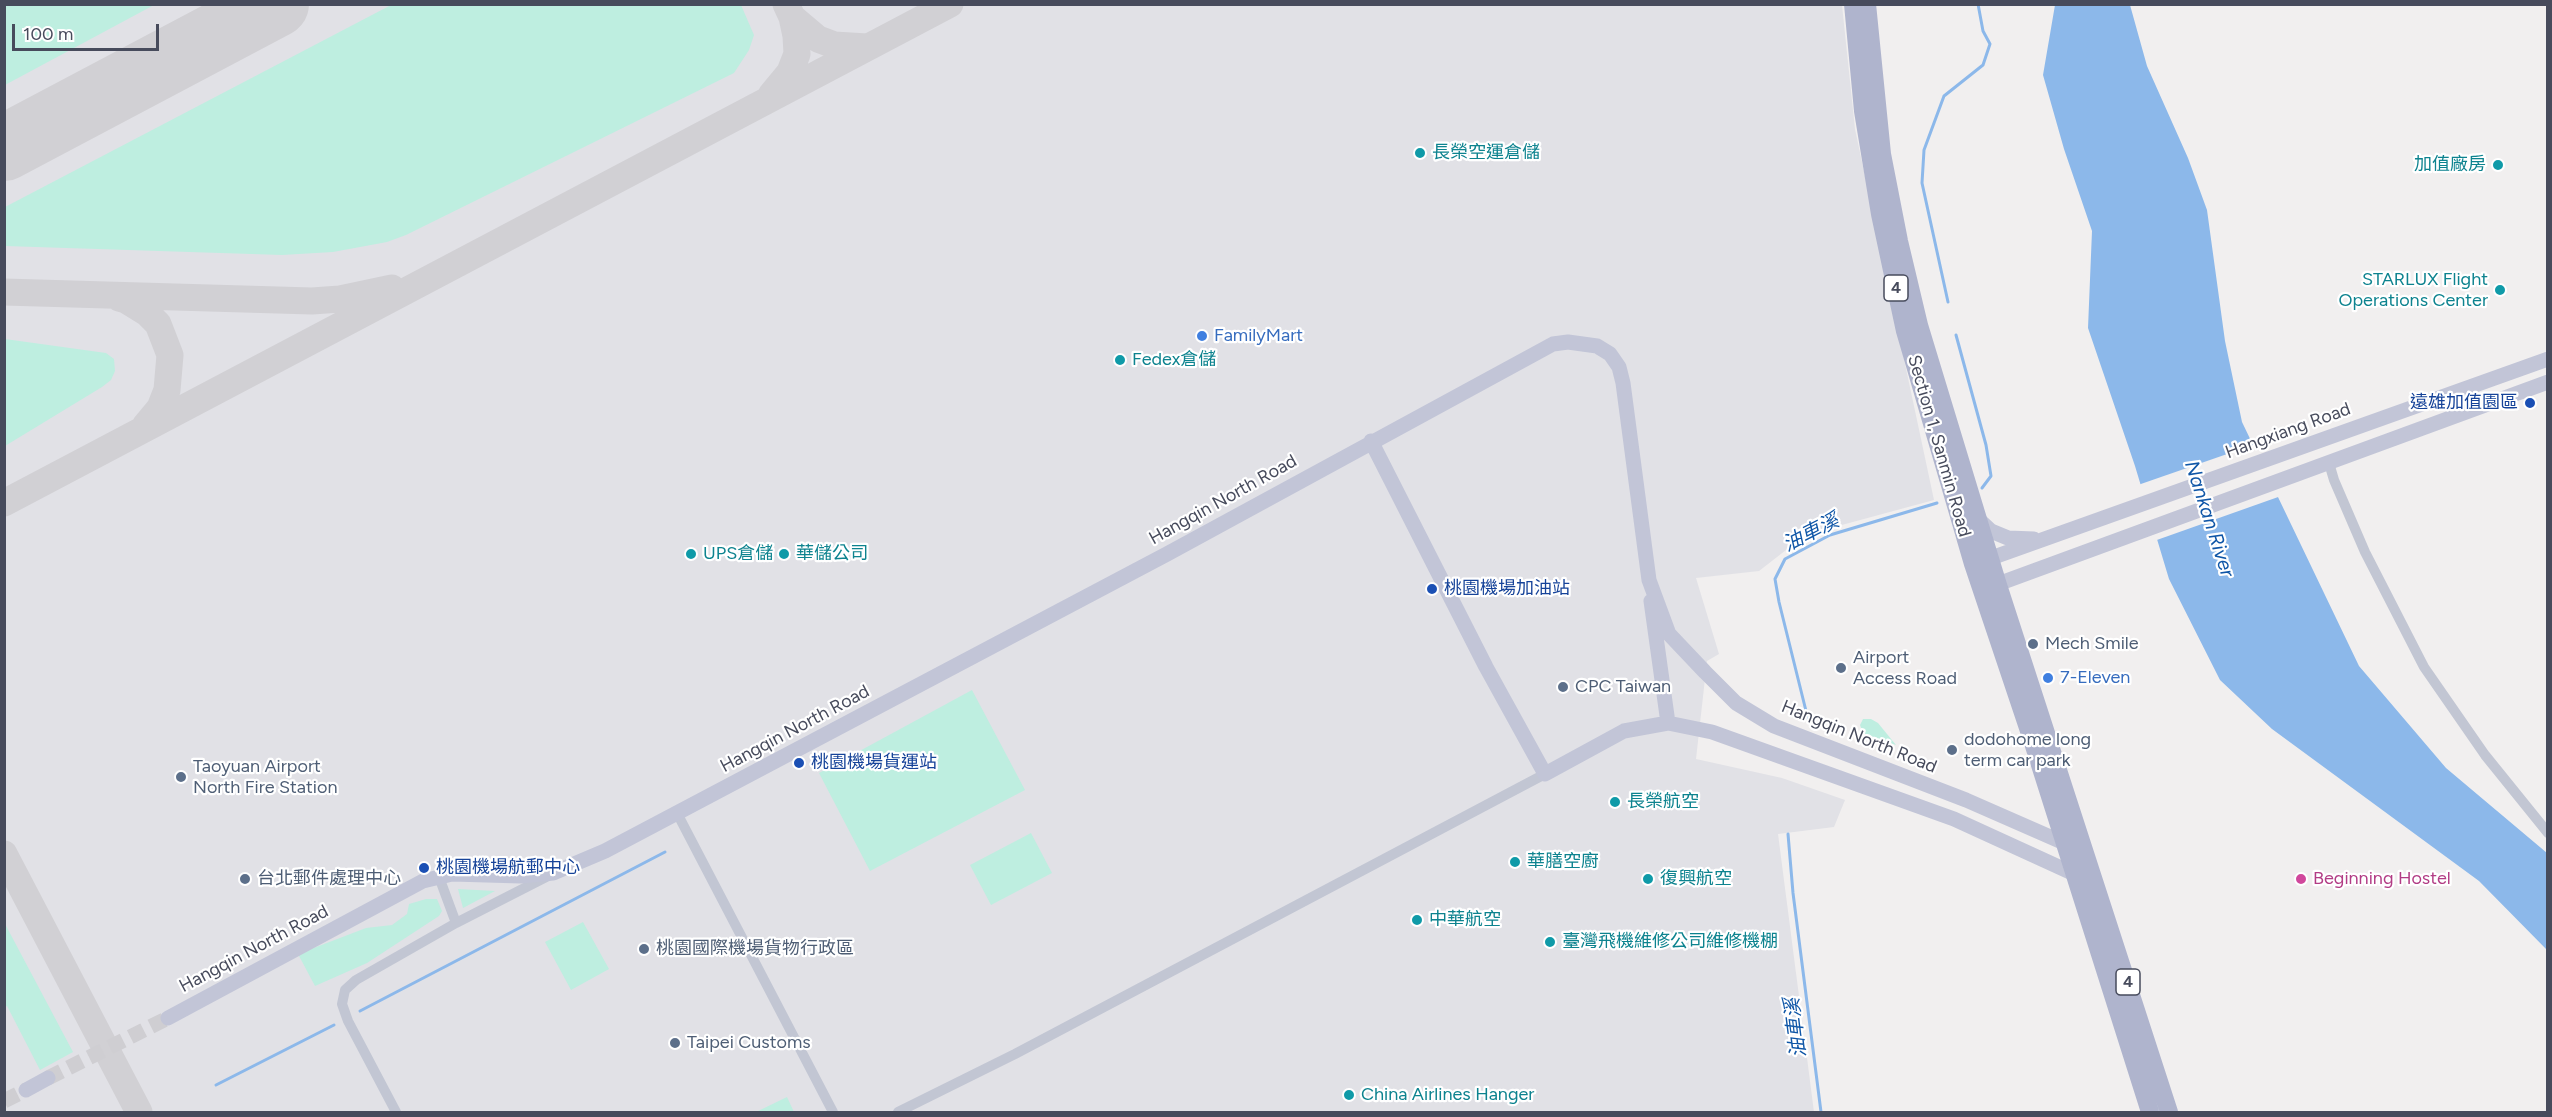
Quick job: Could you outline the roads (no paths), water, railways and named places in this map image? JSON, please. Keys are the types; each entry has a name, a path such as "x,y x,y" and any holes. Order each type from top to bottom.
{"main road":[{"name":"Section 1, Sanmin Road","path":"1853,4 1863,111 1885,237 1905,330 1981,562 2084,851"},
{"name":"Section 1, Sanmin Road","path":"1867,4 1882,154 1899,242 1919,325 1976,518 1981,562"},
{"name":"Section 1, Sanmin Road","path":"1990,587 2075,875"},
{"name":"4","path":"2084,851 2169,1113"},
{"name":"4","path":"2075,875 2150,1113"}],"street":[{"name":"Hangqin North Road","path":"168,1017 423,881 452,874 521,876 552,873 605,850 1167,554 1553,344 1582,342 1597,346 1610,354 1619,367 1649,580 1669,634 1736,703 1774,726 1966,800 2084,851"},
{"name":"Hangxiang Road","path":"1981,562 2547,358"},
{"path":"1990,587 2148,531 2547,382"},
{"path":"1371,441 1486,667 1545,774"},
{"path":"2324,465 2334,480 2366,552 2424,667 2485,755 2547,832"},
{"path":"1976,518 1991,531 2008,538 2028,540 2049,537"},
{"path":"1649,580 1668,723"},
{"path":"898,1113 1015,1054 1624,731 1668,723 1712,732 1954,819 2096,884"},
{"path":"677,813 833,1113"},
{"path":"396,1113 348,1021 342,1004 345,990 356,980 456,923 552,873"},
{"path":"439,878 456,923"},
{"path":"26,1090 48,1078"}],"water":[{"name":"Nankan River","path":"2055,5 2130,5 2147,66 2188,158 2207,210 2225,341 2242,422 2359,666 2446,768 2547,853 2547,950 2479,881 2272,729 2220,680 2169,579 2135,466 2088,328 2092,231 2064,149 2043,75"}],"waterway":[{"name":"油車溪","path":"1948,302 1922,183 1924,150 1944,96 1983,65 1990,44 1983,31 1978,4"},
{"name":"油車溪","path":"1956,335 1986,445 1991,476 1982,488"},
{"name":"油車溪","path":"1808,719 1775,579 1785,559 1830,535 1937,503"},
{"name":"油車溪","path":"1788,834 1793,893 1821,1112"},
{"path":"360,1011 665,852"},
{"path":"216,1085 334,1025"}],"tunnel":[{"path":"48,1078 168,1018"},
{"path":"4,1101 26,1090"}],"place":[{"name":"長榮空運倉儲","path":"1420,153"},
{"name":"加值廠房","path":"2498,165"},
{"name":"STARLUX Flight Operations Center","path":"2500,290"},
{"name":"FamilyMart","path":"1202,336"},
{"name":"Fedex倉儲","path":"1120,360"},
{"name":"遠雄加值園區","path":"2530,403"},
{"name":"UPS倉儲","path":"691,554"},
{"name":"華儲公司","path":"784,554"},
{"name":"桃園機場加油站","path":"1432,589"},
{"name":"Mech Smile","path":"2033,644"},
{"name":"Airport Access Road","path":"1841,668"},
{"name":"7-Eleven","path":"2048,678"},
{"name":"CPC Taiwan","path":"1563,687"},
{"name":"dodohome long term car park","path":"1952,750"},
{"name":"桃園機場貨運站","path":"799,763"},
{"name":"Taoyuan Airport North Fire Station","path":"181,777"},
{"name":"長榮航空","path":"1615,802"},
{"name":"華膳空廚","path":"1515,862"},
{"name":"桃園機場航郵中心","path":"424,868"},
{"name":"台北郵件處理中心","path":"245,879"},
{"name":"復興航空","path":"1648,879"},
{"name":"Beginning Hostel","path":"2301,879"},
{"name":"中華航空","path":"1417,920"},
{"name":"臺灣飛機維修公司維修機棚","path":"1550,942"},
{"name":"桃園國際機場貨物行政區","path":"644,949"},
{"name":"Taipei Customs","path":"675,1043"},
{"name":"China Airlines Hanger","path":"1349,1095"}]}
